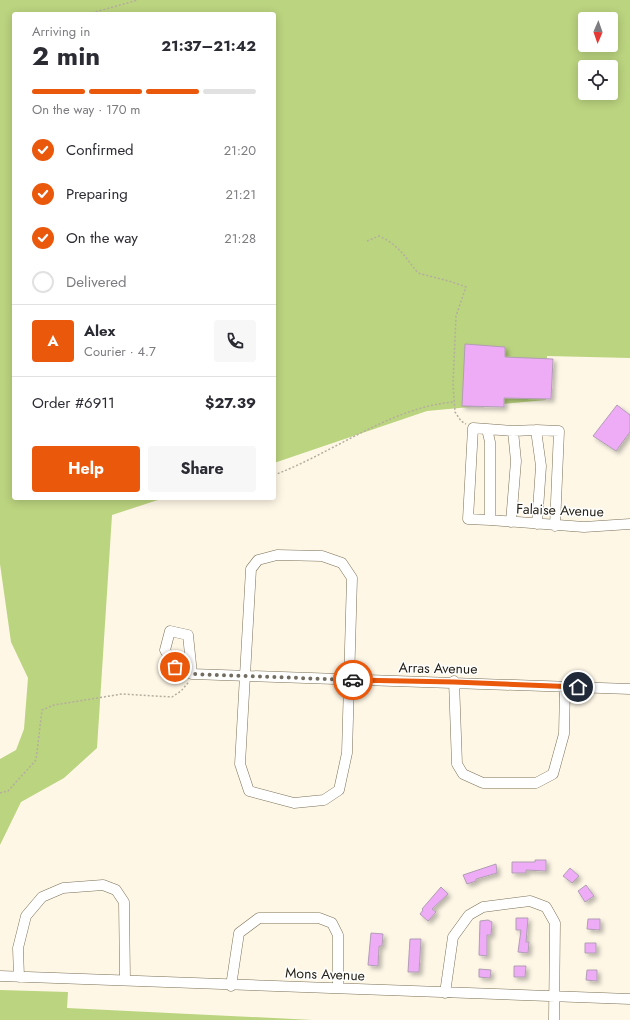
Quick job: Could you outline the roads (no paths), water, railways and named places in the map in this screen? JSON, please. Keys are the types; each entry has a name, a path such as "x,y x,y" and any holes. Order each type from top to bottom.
{"street":[{"name":"Falaise Avenue","path":"487,429 473,428 468,519 584,527 630,524"},
{"path":"490,520 490,442 487,429 513,431 558,431 561,474 556,526"},
{"path":"536,430 541,466 537,524"},
{"path":"512,522 516,461 513,431"},
{"path":"277,555 322,556 342,563 352,578 347,753 339,790 324,800 294,803 249,791 240,764 244,677 251,569 258,560 277,555"},
{"name":"Arras Avenue","path":"192,674 244,677 454,682 630,689"},
{"path":"454,682 457,764 463,774 483,783 536,783 553,774 564,734 565,687"},
{"path":"19,977 18,948 26,916 42,897 63,888 103,885 116,890 124,902 125,980"},
{"path":"445,994 453,937 469,915 483,907 530,901 546,907 555,923 554,1020"},
{"path":"231,986 239,933 258,918 319,918 332,923 338,935 338,988"},
{"name":"Mons Avenue","path":"0,976 125,980 231,986 338,988 445,994 630,999"}]}
